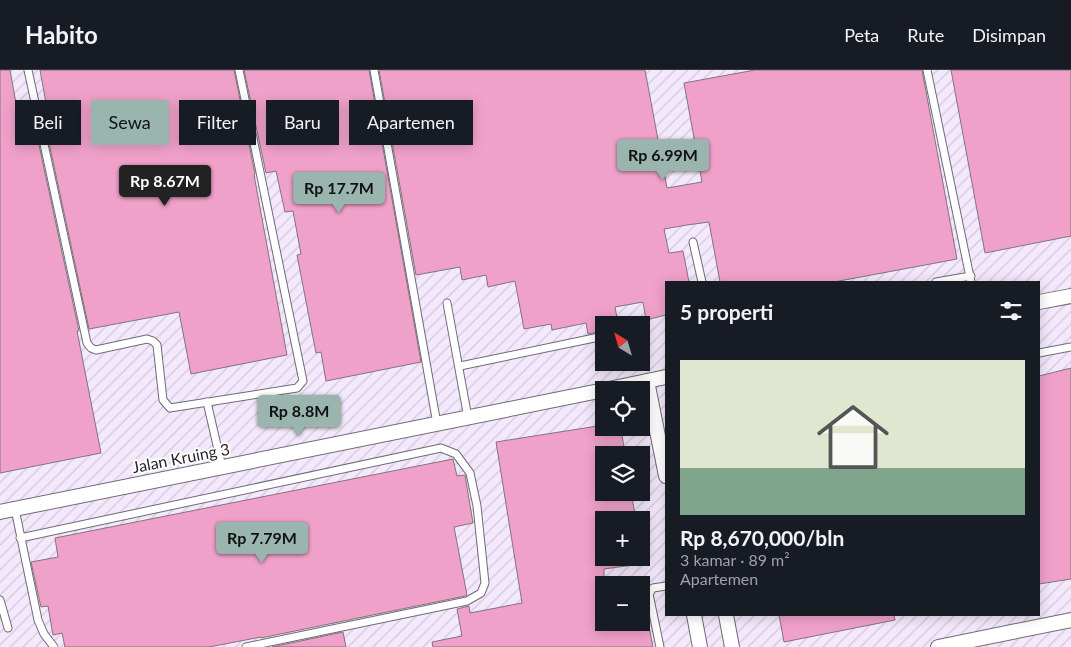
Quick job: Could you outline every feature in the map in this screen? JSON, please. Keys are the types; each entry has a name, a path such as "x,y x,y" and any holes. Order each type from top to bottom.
{"street":[{"path":"1040,302 1071,296"},
{"name":"Jalan Kruing 3","path":"647,381 665,377"},
{"name":"Jalan Kruing 3","path":"0,512 595,392"},
{"path":"650,396 665,471"},
{"path":"694,616 700,647"},
{"path":"726,616 732,647"},
{"path":"938,647 1071,620"}],"lane":[{"path":"28,70 87,343 96,350 147,339 153,341 157,345 163,400 170,408 297,388 303,381 239,70"},
{"path":"374,70 437,424"},
{"path":"927,70 971,279 948,281"},
{"path":"693,242 702,281"},
{"path":"447,303 468,418"},
{"path":"460,366 595,338"},
{"path":"1040,353 1071,346"},
{"path":"207,402 222,467"},
{"path":"20,538 441,448 456,454 470,474 477,506 485,583 480,592 467,601 246,647"},
{"path":"14,509 38,620 44,634 54,647"},
{"path":"660,647 649,594 653,588 665,586"},
{"path":"0,600 8,628"}],"shaded area":[{"path":"0,70 1071,70 1071,647 0,647"}],"building":[{"path":"0,70 10,70 15,100 15,145 39,145 79,331 77,331 101,453 0,473"},
{"path":"40,70 234,70 240,100 179,100 179,145 249,145 287,355 191,374 179,312 89,329 49,145 81,145 81,100 45,100"},
{"path":"244,70 369,70 374,100 349,100 349,145 382,145 421,362 326,381 321,352 316,353 297,255 301,254 293,211 285,212 276,171 266,173 256,126 256,100 250,100"},
{"path":"379,70 645,70 667,188 702,182 684,83 755,70 922,70 957,259 839,281 720,281 709,222 664,229 669,253 683,251 689,281 665,281 665,315 650,319 650,316 645,316 643,302 615,307 617,316 595,316 595,332 588,334 586,323 552,330 551,324 524,329 515,281 488,287 486,275 462,280 460,267 416,275 393,145 473,145 473,100 384,100"},
{"path":"951,70 1071,70 1071,236 985,253"},
{"path":"1071,368 1071,579 1040,584 1040,376"},
{"path":"595,426 595,436 622,436 624,446 595,446 595,501 633,501 634,511 595,511 595,566 626,566 604,569 604,576 595,576 595,631 650,631 653,647 433,647 432,642 462,636 457,609 469,606 470,613 522,603 496,442"},
{"path":"453,459 457,476 465,475 473,523 454,527 467,595 465,596 209,647 65,647 62,633 53,635 48,606 41,607 31,562 58,557 55,538"},
{"path":"779,616 894,616 895,620 784,642"},
{"path":"343,632 346,647 272,647"}]}
